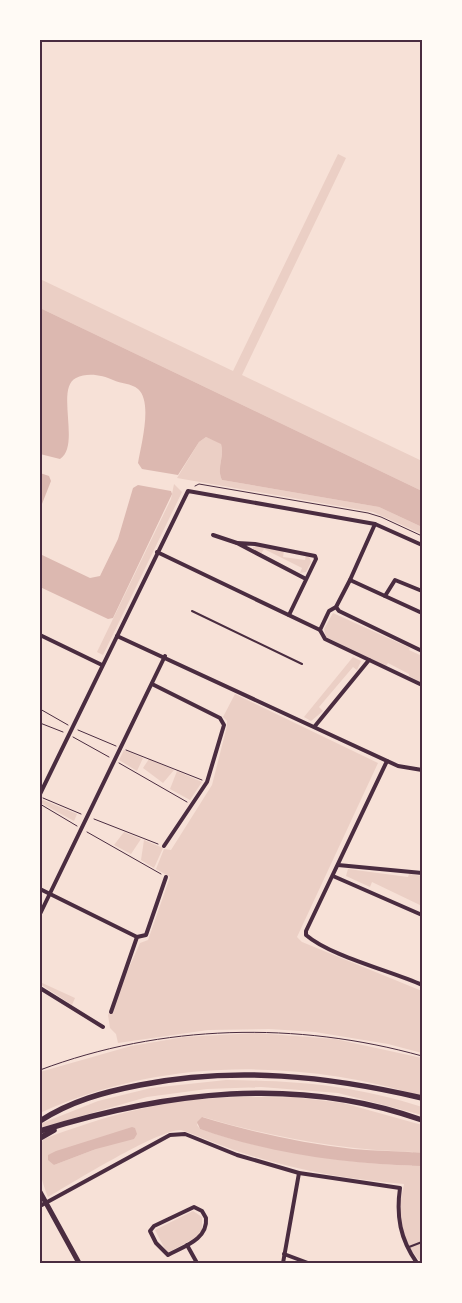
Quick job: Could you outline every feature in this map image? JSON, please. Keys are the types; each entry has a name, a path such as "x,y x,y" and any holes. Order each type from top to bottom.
{"main road":[{"path":"40,1116 111,1091 156,1082 229,1075 316,1077 368,1085 422,1098"},
{"path":"40,1131 133,1106 200,1095 243,1092 302,1096 361,1104 422,1120"},
{"path":"40,1121 54,1112"},
{"path":"40,1138 60,1126"}],"street":[{"path":"40,796 188,491 375,524 422,545"},
{"path":"320,630 329,611 336,607 375,524"},
{"path":"213,535 237,543 306,579"},
{"path":"237,543 312,553 316,559 289,615"},
{"path":"157,552 320,630 325,639 422,685"},
{"path":"350,580 422,613"},
{"path":"385,596 395,580 399,580 422,591"},
{"path":"336,607 422,651"},
{"path":"40,635 102,665"},
{"path":"117,636 165,656 398,766 422,770"},
{"path":"40,914 165,656"},
{"path":"315,726 369,660"},
{"path":"152,684 220,718 224,725 207,782 164,846"},
{"path":"388,761 306,931 306,935 312,940 346,955 422,985"},
{"path":"338,865 422,873"},
{"path":"333,876 422,915"},
{"path":"40,889 137,937 146,935 166,877"},
{"path":"111,1012 137,937"},
{"path":"40,988 103,1027"},
{"path":"40,1206 170,1135 185,1134 237,1156 299,1173 400,1188 397,1209 401,1231 406,1247 417,1263"},
{"path":"283,1263 299,1173"},
{"path":"40,1192 79,1263"},
{"path":"194,1207 202,1211 207,1225 197,1240 188,1245 168,1255 156,1243 150,1231 154,1226 194,1207"},
{"path":"188,1245 197,1263"},
{"path":"284,1254 308,1263"}],"lane":[{"path":"192,611 302,664"},
{"path":"406,1247 422,1242"}],"path":[{"path":"188,491 198,484 368,513 422,536"},
{"path":"40,796 164,846"},
{"path":"40,804 166,877"},
{"path":"40,1070 130,1044 167,1037 220,1032 312,1034 391,1047 422,1056"}],"shaded area":[{"path":"338,154 346,158 242,375 422,461 422,491 40,308 40,279 233,371"},
{"path":"40,308 422,491 422,527 379,507 222,480 220,476 221,444 206,437 199,442 178,475 142,469 138,463 145,424 145,404 142,395 138,389 132,386 100,376 80,376 70,384 67,405 69,430 66,452 60,459 40,454"},
{"path":"206,437 221,443 220,475 222,480 379,507 422,527 422,534 373,512 177,478 199,442"},
{"path":"40,473 49,476 51,481 40,509"},
{"path":"174,484 182,492 103,655 97,652 171,499"},
{"path":"138,485 171,491 172,494 113,618 108,619 40,587 40,554 90,578 100,576 118,539 133,488"},
{"path":"253,547 284,551 283,557 305,560 306,555 309,556 311,562 306,572 300,573 302,568 264,549 261,554 253,550"},
{"path":"333,613 410,648 409,650 422,656 422,683 388,663 386,666 326,637 324,629"},
{"path":"353,657 361,661 357,670 353,667 319,707 323,711 311,721 304,717"},
{"path":"235,694 378,763 297,937 302,942 422,991 422,1053 388,1044 315,1032 269,1029 208,1030 118,1043 116,1034 110,1028 108,1015 140,943 148,940 170,877 156,869 164,849 171,850 212,785 227,726 227,721 223,717"},
{"path":"124,750 143,758 137,771 119,760"},
{"path":"149,759 174,770 163,783 143,768"},
{"path":"177,771 202,782 190,800 170,789"},
{"path":"43,800 77,814 74,821 41,803"},
{"path":"124,832 141,839 131,854 114,845"},
{"path":"144,840 163,848 154,868 141,860"},
{"path":"348,869 408,877 409,874 422,876 422,906 372,882 370,887 346,876"},
{"path":"40,982 75,998 72,1005 40,984"},
{"path":"256,1033 335,1039 422,1058 422,1096 375,1084 326,1075 278,1070 229,1070 181,1073 133,1082 86,1095 40,1113 40,1072 131,1046 184,1037"},
{"path":"226,1080 302,1083 348,1089 422,1107 422,1115 338,1093 261,1087 207,1089 147,1097 40,1128 40,1124 98,1101 151,1088"},
{"path":"226,1097 293,1097 343,1103 422,1125 422,1263 409,1245 399,1216 404,1184 345,1177 287,1166 240,1152 181,1130 169,1132 135,1147 48,1197 43,1184 39,1152 44,1139 86,1124 150,1107 195,1100","holes":["203,1117 254,1131 307,1141 386,1151 413,1152 412,1166 331,1159 252,1144 200,1129 197,1125","96,1149 54,1165 48,1155"]},
{"path":"202,1117 258,1132 315,1144 353,1149 422,1153 422,1166 338,1160 254,1145 200,1129 197,1122"},
{"path":"132,1127 135,1128 137,1134 134,1139 96,1149 54,1165 48,1160 48,1155 56,1151"},
{"path":"193,1211 202,1217 202,1231 197,1237 167,1253 155,1230"}]}
